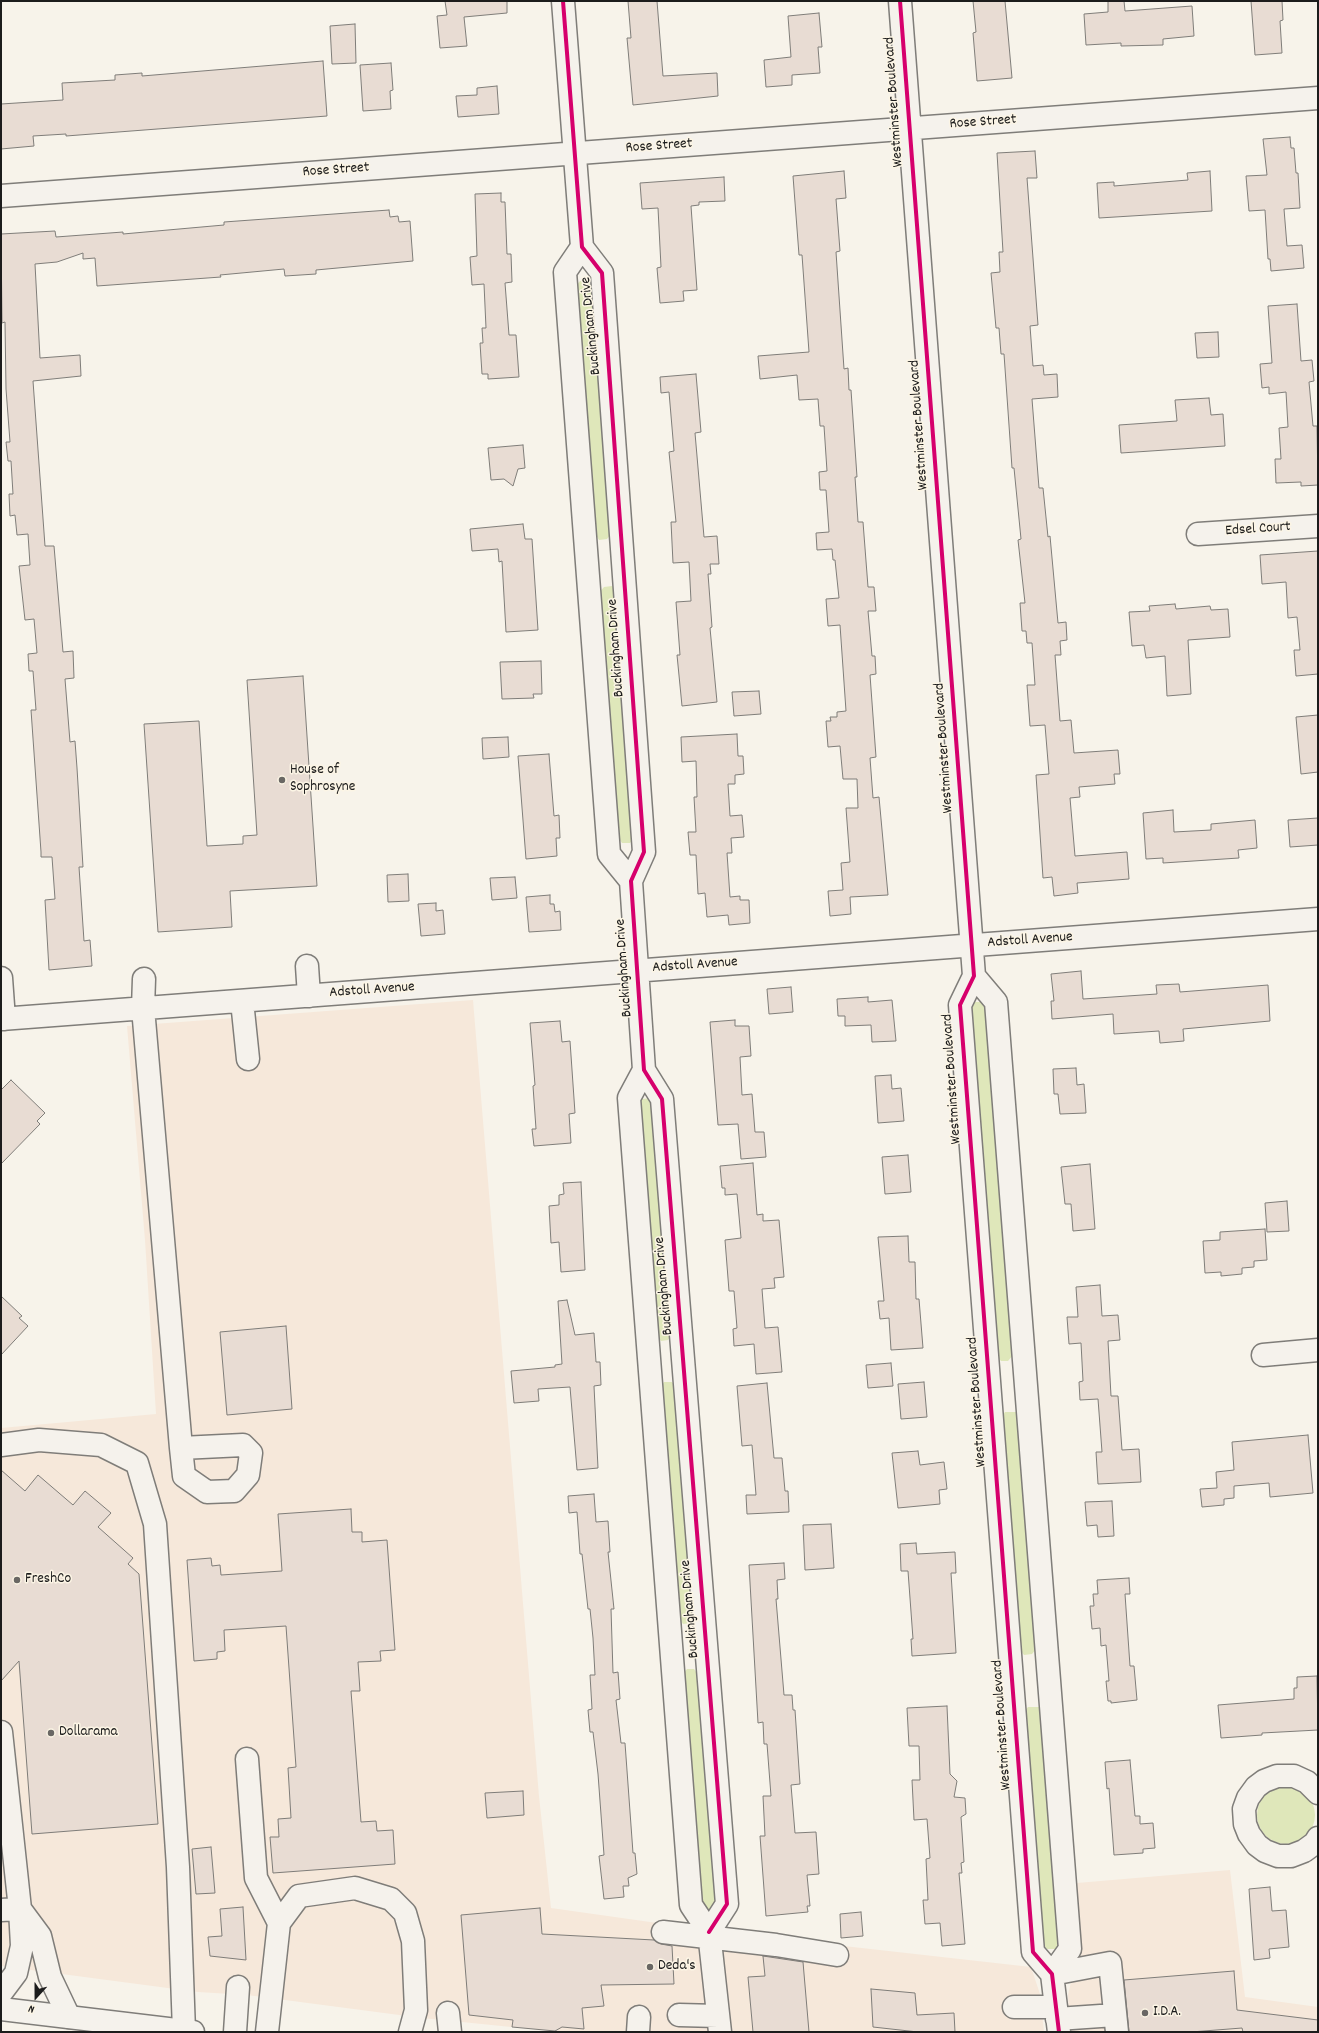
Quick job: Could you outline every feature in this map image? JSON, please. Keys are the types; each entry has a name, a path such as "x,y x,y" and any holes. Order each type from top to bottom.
{"street":[{"path":"563,1 582,247"},
{"name":"Westminster Boulevard","path":"900,1 972,945 974,976 960,1005 1030,1920 1033,1952 1052,1974"},
{"name":"Rose Street","path":"1,196 1318,98"},
{"name":"Buckingham Drive","path":"630,881 609,854 608,846 565,272 582,247 602,273 644,852 630,881 644,1070 662,1099 727,1904 710,1935"},
{"name":"Edsel Court","path":"1198,534 1318,526"},
{"name":"Adstoll Avenue","path":"3,1019 1318,919"},
{"path":"307,966 309,996"},
{"path":"974,976 996,1002 1070,1949 1052,1974 1057,2019"},
{"path":"1,978 3,1019"},
{"path":"144,979 144,1008 181,1448"},
{"path":"242,1001 248,1059"},
{"name":"Buckingham Drive","path":"644,1070 629,1098 630,1122 691,1904 710,1935 719,2024"},
{"path":"1263,1355 1318,1350"},
{"path":"1,1445 39,1440 101,1445 137,1463 155,1524 189,2031 1,2009"},
{"path":"1,1732 11,1909 22,1946 16,1973 1,1993"},
{"path":"247,1759 256,1878 279,1922"},
{"path":"1318,1793 1307,1782 1294,1776 1277,1776 1256,1786 1248,1798 1244,1809 1245,1824 1249,1834 1257,1845 1265,1851 1278,1856 1291,1856 1304,1851 1318,1838"},
{"path":"267,2032 279,1922 299,1896 355,1888 391,1899 405,1913 413,1941 416,2010 410,2032"},
{"path":"11,1909 40,1936 50,1977 69,2017"},
{"path":"663,1932 710,1935 836,1955"},
{"path":"1014,2007 1057,2019 1116,2024 1110,1963 1052,1974"},
{"path":"236,2032 238,1987"},
{"path":"679,2015 719,2024"}],"shaded area":[{"path":"473,1000 539,1796 551,1908 728,1933 1031,1967 1040,1994 1044,2032 561,2032 422,2018 247,1995 198,1992 1,1966 1,1428 156,1414 145,1240 127,1026"},
{"path":"1230,1870 1245,1997 1318,2007 1318,2032 1070,2032 1068,1995 1076,1961 1077,1883"}],"green space":[{"path":"580,281 588,281 593,289 612,533 607,539 599,540 594,532 575,287"},
{"path":"612,586 617,594 635,837 630,843 622,843 616,835 599,593 604,587"},
{"path":"973,1002 984,1002 990,1009 1014,1354 1008,1361 1001,1361 995,1354 968,1009"},
{"path":"650,1098 655,1107 673,1334 668,1340 661,1341 655,1333 637,1105 642,1099"},
{"path":"664,1382 672,1382 678,1390 696,1617 691,1623 683,1624 678,1616 660,1388"},
{"path":"1005,1412 1016,1412 1022,1419 1037,1648 1032,1654 1024,1655 1018,1647 1000,1419"},
{"path":"687,1669 694,1669 700,1677 718,1904 713,1911 705,1911 700,1903 682,1675"},
{"path":"1028,1707 1039,1707 1045,1714 1061,1943 1055,1949 1047,1949 1041,1942 1023,1713"},
{"path":"1286,1786 1297,1788 1307,1794 1313,1804 1315,1815 1313,1826 1307,1836 1297,1842 1286,1844 1275,1842 1265,1836 1259,1826 1257,1815 1259,1804 1265,1794 1275,1788"}],"building":[{"path":"445,1 507,1 507,13 464,17 467,46 440,48 437,16 447,15"},
{"path":"628,1 657,1 663,76 717,73 718,96 633,105 627,38 631,38"},
{"path":"973,1 1005,1 1012,78 977,81 973,33 976,32"},
{"path":"1108,1 1124,1 1125,11 1192,6 1194,36 1163,39 1163,45 1121,46 1121,43 1086,45 1084,14 1108,12"},
{"path":"1251,1 1282,1 1283,20 1280,21 1282,53 1255,55"},
{"path":"819,13 822,47 818,47 820,73 792,75 792,85 766,87 764,60 791,57 788,16"},
{"path":"355,24 356,63 332,64 330,26"},
{"path":"323,61 327,116 66,136 66,134 33,136 34,146 1,149 1,104 63,100 62,83 115,80 115,75 142,73 142,76"},
{"path":"391,63 393,90 390,91 391,109 363,111 360,65"},
{"path":"497,86 499,114 458,117 456,96 477,95 477,88"},
{"path":"1290,137 1291,148 1294,148 1296,173 1298,173 1300,208 1284,209 1287,246 1302,245 1304,268 1271,271 1270,259 1268,259 1265,210 1249,211 1246,176 1267,175 1263,139"},
{"path":"1035,151 1037,178 1027,178 1038,325 1030,326 1033,366 1043,365 1044,375 1057,374 1058,397 1032,399 1039,488 1043,488 1048,537 1050,536 1058,623 1066,622 1067,640 1060,641 1061,655 1055,655 1060,721 1071,720 1074,753 1118,750 1120,774 1114,774 1115,784 1079,787 1080,797 1070,798 1075,856 1127,852 1129,879 1077,883 1078,893 1054,896 1052,877 1043,878 1036,775 1049,774 1045,725 1030,726 1027,685 1035,685 1032,643 1027,643 1026,631 1022,631 1020,603 1025,603 1018,540 1021,539 1014,468 1012,468 1004,354 1001,354 999,328 996,328 991,273 1000,272 999,252 1003,252 997,153"},
{"path":"844,171 846,198 836,199 840,251 836,252 844,369 848,368 849,390 851,390 857,477 855,477 858,522 863,522 868,587 874,587 876,611 868,611 872,656 875,656 876,674 870,675 876,757 870,758 873,798 879,797 888,895 850,897 851,914 830,916 828,891 843,890 841,863 850,862 846,808 858,808 857,779 843,779 840,746 828,747 826,721 831,721 830,717 837,717 837,712 846,711 840,625 828,626 826,599 839,598 835,560 833,560 832,549 817,550 816,533 829,532 826,490 820,490 819,472 827,471 824,426 820,426 818,399 799,400 797,375 760,379 758,356 809,352 802,255 799,255 793,176"},
{"path":"1210,171 1212,211 1099,218 1097,183 1114,182 1114,186 1188,180 1187,173"},
{"path":"724,177 725,201 699,202 699,205 691,206 697,290 683,291 684,301 660,303 657,268 661,267 658,208 642,209 640,183"},
{"path":"501,193 501,202 505,202 507,254 511,254 512,282 505,283 509,335 516,335 519,377 488,379 488,374 482,374 480,343 483,343 482,328 486,328 484,284 472,285 470,257 477,256 475,194"},
{"path":"389,210 390,217 398,216 399,222 410,221 413,261 316,270 316,274 285,276 284,269 220,275 221,277 97,286 95,258 83,259 83,253 57,262 35,264 40,358 80,355 81,376 33,381 45,546 54,546 63,652 73,651 74,678 65,679 70,742 75,741 77,768 83,867 79,867 84,941 90,940 92,966 49,970 45,900 55,899 52,857 41,857 31,710 36,710 33,671 29,671 28,654 37,653 34,619 25,620 19,566 30,565 28,534 17,535 15,515 10,516 9,494 13,494 11,461 8,461 6,442 10,442 6,389 5,322 2,323 1,234 55,231 56,237 123,232 123,234 224,225 224,222"},
{"path":"1297,304 1301,361 1312,360 1314,381 1309,382 1313,426 1317,426 1318,485 1301,486 1301,482 1276,483 1275,459 1281,459 1279,428 1288,427 1286,392 1269,394 1269,387 1262,388 1260,364 1272,363 1268,306"},
{"path":"1218,332 1219,357 1197,358 1195,333"},
{"path":"696,374 701,432 695,433 704,537 717,536 719,564 710,564 711,574 708,574 712,627 710,628 717,702 682,706 677,655 680,655 676,602 691,601 689,562 673,563 671,522 676,522 669,452 674,451 669,392 661,393 660,377"},
{"path":"1209,398 1211,415 1223,414 1225,446 1121,453 1119,425 1177,421 1175,400"},
{"path":"523,445 525,468 518,469 513,486 504,479 491,480 488,448"},
{"path":"523,524 525,539 532,539 538,630 506,632 502,561 499,562 498,549 472,551 470,529"},
{"path":"1318,551 1318,674 1296,676 1294,650 1300,650 1297,617 1288,618 1286,582 1262,584 1260,555"},
{"path":"1175,604 1176,609 1210,606 1211,610 1228,609 1230,637 1188,640 1191,694 1167,696 1165,656 1146,658 1144,645 1132,646 1129,612 1150,611 1149,606"},
{"path":"541,661 542,694 533,694 534,698 502,699 500,662"},
{"name":"House of Sophrosyne","path":"303,676 317,886 230,891 232,927 158,932 144,724 199,721 207,846 243,844 243,836 257,835 247,680"},
{"path":"759,691 761,714 734,716 732,692"},
{"path":"1318,715 1318,772 1301,774 1296,717"},
{"path":"737,734 738,756 743,756 744,774 735,775 735,784 728,784 730,816 742,815 744,837 731,838 732,853 727,853 730,897 740,896 740,900 749,900 750,923 729,925 728,915 707,917 705,893 698,894 696,855 690,855 688,832 696,832 694,797 697,797 696,761 682,762 681,737"},
{"path":"508,737 509,757 483,759 482,738"},
{"path":"549,754 554,816 559,815 560,838 556,838 557,856 526,859 518,756"},
{"path":"1173,810 1174,832 1211,830 1211,824 1255,820 1257,848 1238,850 1239,858 1163,863 1163,858 1146,859 1143,813"},
{"path":"1318,818 1318,845 1290,847 1288,820"},
{"path":"408,874 409,901 388,902 387,875"},
{"path":"515,877 517,898 492,900 490,878"},
{"path":"550,895 550,904 554,904 555,912 560,911 561,930 529,932 526,897"},
{"path":"436,903 436,911 443,910 445,934 421,936 418,904"},
{"path":"1081,971 1083,999 1157,994 1156,985 1179,984 1180,992 1268,985 1270,1021 1183,1029 1184,1041 1160,1043 1159,1031 1114,1034 1113,1014 1052,1019 1051,1001 1054,1001 1051,974"},
{"path":"791,987 793,1012 769,1014 767,989"},
{"path":"868,997 868,1002 892,1000 896,1041 872,1042 871,1025 845,1026 845,1016 838,1016 837,999"},
{"path":"735,1020 735,1026 749,1026 751,1056 740,1057 742,1095 752,1094 755,1132 764,1132 766,1157 741,1159 738,1124 718,1125 710,1022"},
{"path":"560,1021 562,1042 570,1041 575,1113 569,1114 571,1143 534,1146 532,1129 536,1129 533,1086 535,1085 530,1023"},
{"path":"1076,1068 1077,1085 1084,1084 1086,1113 1060,1114 1058,1094 1054,1094 1053,1069"},
{"path":"891,1075 892,1089 901,1088 904,1121 878,1123 875,1076"},
{"path":"11,1080 45,1113 37,1121 40,1124 1,1164 1,1090"},
{"path":"908,1155 911,1192 885,1194 882,1157"},
{"path":"753,1163 757,1215 763,1214 763,1221 779,1220 784,1277 774,1278 775,1288 762,1289 765,1328 778,1327 782,1372 756,1374 754,1344 734,1346 733,1329 737,1328 734,1291 729,1291 725,1240 741,1238 737,1194 725,1195 725,1188 722,1188 720,1166"},
{"path":"1090,1164 1095,1229 1073,1231 1071,1204 1065,1204 1061,1167"},
{"path":"581,1182 585,1270 561,1272 559,1242 551,1243 549,1206 559,1205 559,1195 564,1194 563,1183"},
{"path":"1287,1201 1289,1231 1267,1232 1265,1203"},
{"path":"1265,1229 1267,1260 1254,1261 1254,1267 1242,1268 1242,1274 1221,1276 1221,1272 1205,1273 1203,1241 1220,1240 1220,1232"},
{"path":"908,1236 909,1262 915,1262 916,1299 919,1299 923,1348 891,1350 889,1318 880,1319 878,1301 884,1301 878,1237"},
{"path":"1100,1285 1102,1316 1118,1315 1120,1340 1108,1341 1111,1396 1118,1396 1122,1450 1139,1449 1141,1482 1098,1484 1096,1452 1102,1452 1098,1399 1080,1400 1079,1382 1083,1381 1081,1343 1069,1344 1067,1317 1078,1317 1076,1287"},
{"path":"1,1296 22,1316 19,1318 28,1326 1,1355"},
{"path":"567,1300 575,1335 594,1333 596,1362 600,1362 601,1385 594,1386 598,1468 577,1470 570,1387 538,1389 539,1401 514,1403 511,1371 555,1367 555,1365 562,1364 558,1301"},
{"path":"286,1326 292,1409 227,1415 220,1332"},
{"path":"891,1363 893,1386 868,1388 866,1365"},
{"path":"924,1382 927,1417 901,1419 898,1384"},
{"path":"767,1383 774,1458 782,1458 785,1491 788,1491 789,1512 747,1514 746,1495 756,1495 752,1445 742,1446 737,1386"},
{"path":"1308,1435 1313,1493 1270,1497 1269,1483 1234,1486 1234,1498 1224,1499 1224,1505 1202,1507 1200,1489 1217,1488 1216,1472 1234,1470 1232,1442"},
{"path":"918,1451 920,1465 944,1462 947,1489 939,1490 940,1504 898,1508 892,1453"},
{"path":"1,1470 25,1491 38,1475 73,1505 85,1491 111,1513 98,1527 133,1558 128,1564 139,1574 158,1824 32,1834 19,1661 1,1681"},
{"path":"594,1494 596,1522 608,1521 610,1552 608,1552 614,1609 611,1609 613,1673 618,1672 620,1699 616,1700 621,1743 625,1743 633,1853 635,1853 637,1874 628,1878 629,1886 623,1886 624,1897 604,1899 599,1856 604,1855 598,1774 593,1732 590,1732 588,1710 592,1709 590,1675 595,1675 593,1638 582,1554 580,1554 577,1512 569,1513 568,1496"},
{"path":"1112,1501 1114,1536 1098,1537 1097,1525 1087,1526 1085,1502"},
{"path":"351,1509 352,1532 362,1532 362,1542 387,1540 395,1650 380,1651 381,1661 358,1662 360,1691 351,1691 361,1822 376,1821 377,1831 393,1830 395,1864 273,1873 270,1837 279,1837 278,1819 291,1818 288,1768 296,1767 286,1626 224,1630 225,1651 217,1652 217,1659 194,1661 187,1560 211,1558 212,1566 220,1565 221,1575 282,1571 278,1514"},
{"path":"831,1524 834,1568 805,1570 803,1525"},
{"path":"916,1543 917,1554 955,1552 956,1573 951,1573 956,1653 912,1656 911,1639 913,1639 908,1571 901,1571 900,1544"},
{"path":"784,1563 785,1579 777,1580 778,1599 776,1599 784,1695 792,1695 793,1710 795,1710 800,1784 791,1785 795,1833 816,1832 819,1874 807,1875 810,1906 807,1906 808,1912 766,1916 760,1836 765,1836 763,1796 771,1796 767,1744 764,1744 763,1722 758,1723 749,1565"},
{"path":"1129,1578 1130,1594 1125,1594 1130,1666 1134,1666 1137,1700 1111,1703 1111,1701 1108,1701 1106,1681 1109,1681 1106,1645 1101,1646 1100,1628 1092,1629 1090,1606 1094,1606 1093,1594 1098,1594 1097,1580"},
{"path":"1317,1676 1318,1730 1262,1733 1262,1735 1221,1738 1218,1705 1294,1699 1294,1688 1297,1688 1297,1677"},
{"path":"947,1706 950,1774 957,1781 954,1797 965,1798 966,1814 961,1817 964,1862 961,1863 962,1873 959,1873 965,1944 942,1946 940,1923 925,1924 923,1900 928,1900 926,1859 930,1858 927,1819 914,1820 912,1780 920,1780 919,1746 909,1746 907,1708"},
{"path":"1130,1760 1135,1816 1140,1816 1140,1824 1153,1823 1155,1848 1143,1849 1143,1853 1114,1855 1109,1788 1107,1789 1105,1762"},
{"path":"523,1791 524,1815 487,1818 485,1793"},
{"path":"211,1847 215,1893 196,1894 192,1849"},
{"path":"1270,1887 1272,1911 1286,1910 1289,1947 1269,1949 1270,1958 1254,1960 1249,1889"},
{"path":"243,1907 246,1960 210,1956 208,1937 222,1936 220,1909"},
{"path":"540,1908 542,1934 654,1940 661,1944 672,1946 674,1984 601,1985 604,2006 582,2008 584,2029 562,2027 555,2031 512,2027 513,2020 469,2015 461,1915"},
{"path":"861,1912 863,1936 841,1938 840,1914"},
{"path":"763,1956 803,1962 809,2032 753,2032 748,1977 765,1976"},
{"path":"1234,1971 1237,2010 1318,2020 1318,2032 1243,2032 1242,2028 1191,2032 1129,2032 1124,1980"},
{"path":"871,1989 915,1993 917,2015 954,2013 955,2032 918,2032 873,2027"}],"cycle path":[{"path":"563,1 582,247 602,273 644,852 631,881 644,1070 662,1099 727,1904 709,1932"},
{"path":"900,1 974,976 960,1005 1033,1952 1052,1974 1059,2032"}],"place":[{"name":"House of Sophrosyne","path":"282,780"},
{"name":"FreshCo","path":"17,1580"},
{"name":"Dollarama","path":"51,1733"},
{"name":"Deda's","path":"650,1967"},
{"name":"I.D.A.","path":"1145,2013"}]}
